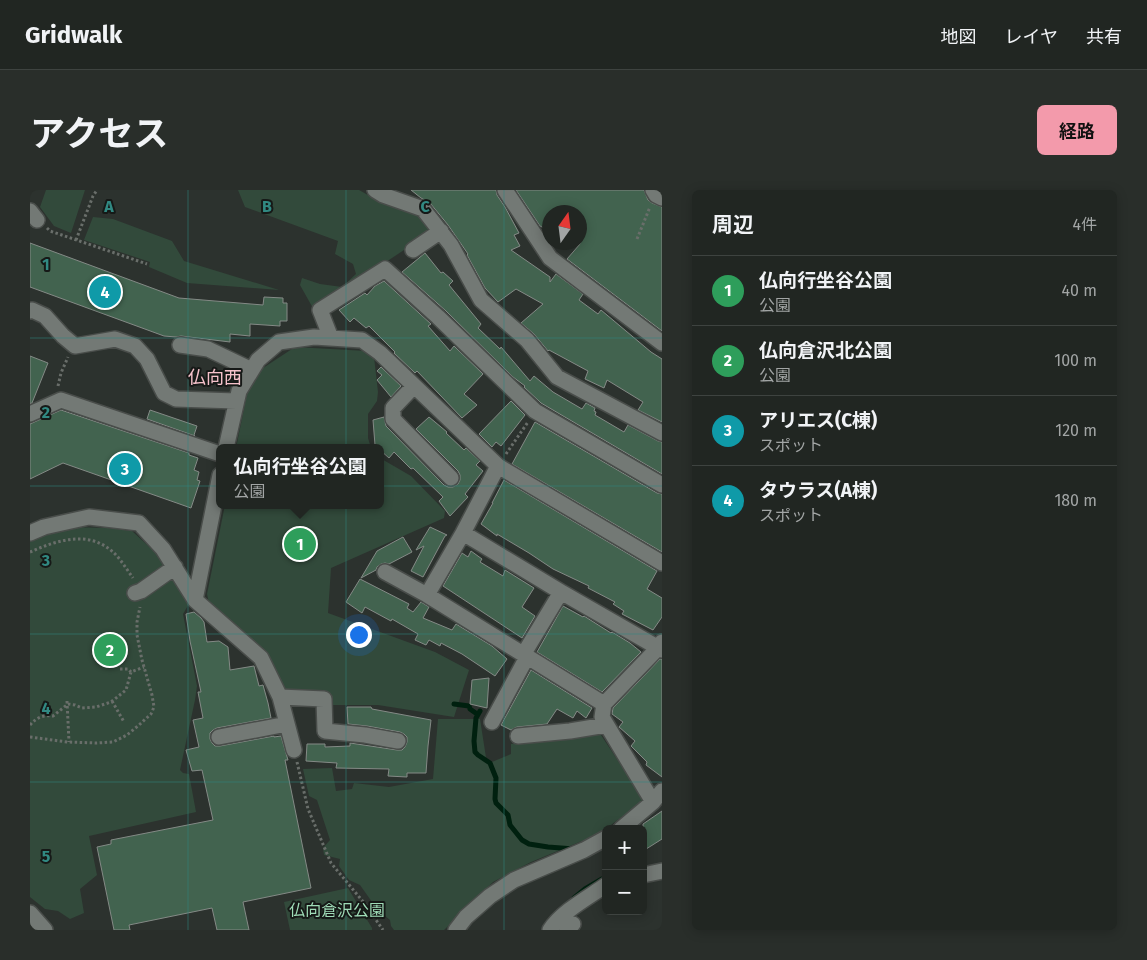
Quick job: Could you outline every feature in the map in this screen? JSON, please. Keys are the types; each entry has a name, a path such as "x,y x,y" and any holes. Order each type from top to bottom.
{"street":[{"path":"375,190 423,209 451,245 481,300 527,340 558,377 662,433"},
{"path":"505,190 550,258 662,344"},
{"path":"413,250 441,231"},
{"path":"332,338 320,310 385,269 438,317 535,411 662,485"},
{"path":"30,311 32,310 46,316 63,336 75,346 116,339 135,346 147,359 164,393 176,399 236,401"},
{"path":"227,444 239,391 258,360 279,342 314,337 362,340 380,352 498,466 662,563"},
{"path":"180,345 208,350 252,370"},
{"path":"414,386 392,408 393,419 451,478"},
{"path":"30,414 61,400 216,453"},
{"path":"427,595 463,533 498,466"},
{"path":"196,600 216,496"},
{"path":"30,533 44,527 89,517 140,522 163,548 196,600 261,658 280,697 294,750"},
{"path":"463,533 561,592 661,646 604,704 602,717 606,725 657,797 626,825"},
{"path":"138,592 175,567"},
{"path":"384,572 427,595 604,704"},
{"path":"492,722 525,656 561,592"},
{"path":"280,697 324,699 326,731 398,741"},
{"path":"219,737 287,724"},
{"path":"518,736 606,725"},
{"path":"456,930 466,917 490,896 514,880 584,850 602,840"},
{"path":"647,874 662,871"},
{"path":"550,930 561,917 602,888"},
{"path":"30,913 45,930"}],"path":[{"path":"76,240 97,190"},
{"path":"637,239 657,194"},
{"path":"33,215 50,231 147,264"},
{"path":"54,403 66,359 75,346"},
{"path":"498,466 535,411"},
{"path":"30,552 68,539 81,538 103,544 116,555 137,582 137,635 154,707 151,714 140,725 127,735 113,742 69,742 30,738"},
{"path":"131,672 144,667"},
{"path":"120,669 128,669 131,672"},
{"path":"68,703 82,708 96,707 112,701 126,690 131,672"},
{"path":"112,701 124,722"},
{"path":"68,703 69,742"},
{"path":"30,725 43,715 53,716 68,703"},
{"path":"294,750 308,809 331,862 383,930"}],"green space":[{"path":"46,190 85,190 71,233 54,226 40,207"},
{"path":"238,190 359,190 382,203 413,212 429,230 428,234 314,310 300,285 302,278 320,284 342,287 356,274 353,264 335,254 338,241 245,207"},
{"path":"93,217 113,219 172,241 184,261 279,290 187,283 149,267 150,262 84,240"},
{"path":"295,347 367,351 374,357 378,392 377,401 368,414 370,444 237,444 247,394 260,370"},
{"path":"384,460 411,476 445,511 444,518 331,568 328,613 435,652 469,670 454,717 378,705 330,705 327,691 288,693 269,658 211,612 207,594 224,509 384,509"},
{"path":"69,527 132,531 154,551 190,602 183,614 197,686 180,770 183,773 189,774 196,812 89,836 97,875 80,889 84,913 70,919 58,911 45,909 30,897 30,539"},
{"path":"438,719 480,719 487,764 511,754 511,744 599,732 644,800 611,825 602,825 602,832 599,834 531,862 493,882 444,930 394,930 390,920 377,909 360,885 349,880 339,866 340,859 324,855 323,848 330,840 317,800 309,796 303,769 332,768 336,791 352,789 354,783 389,787 433,779"},
{"name":"仏向倉沢公園","path":"348,888 372,930 290,930 284,902"}],"building":[{"path":"411,190 496,190 519,233 514,235 520,246 511,250 550,277 550,282 556,274 583,294 579,300 598,314 601,310 662,359 662,422 638,410 643,402 607,380 604,388 585,379 588,371 548,351 534,334 521,323 543,304 516,289 498,302 485,288 468,254 448,225 430,203"},
{"path":"516,190 644,190 648,200 662,207 662,331 567,259 575,250 587,250 587,205 542,205 542,227"},
{"path":"30,243 179,298 263,305 264,297 283,298 283,303 287,303 287,321 280,321 280,326 250,324 250,336 230,334 230,342 181,336 164,336 30,287"},
{"path":"425,253 441,273 443,272 453,281 449,285 481,324 478,328 500,349 501,347 530,381 534,376 553,392 582,409 586,403 595,408 595,415 624,432 628,425 662,442 662,474 541,403 525,386 513,377 446,311 402,272"},
{"path":"384,281 431,324 428,326 450,351 454,346 483,374 464,394 477,405 462,418 417,371 415,373 369,326 366,328 354,318 350,322 339,310 365,293 367,295 375,286"},
{"path":"30,356 48,363 30,404"},
{"path":"381,367 401,386 391,397 377,380 382,375 377,371"},
{"path":"511,401 525,415 501,446 496,442 492,447 479,434"},
{"path":"61,410 189,453 189,455 198,458 194,470 199,472 197,480 200,481 191,508 63,463 30,479 30,424"},
{"path":"150,410 197,426 195,436 147,419"},
{"path":"384,417 386,426 448,487 458,484 460,475 458,471 416,429 429,417 464,450 466,448 480,461 476,465 483,471 465,494 468,497 450,516 439,501 443,497 413,468 411,469 394,452 389,458 384,454 384,444 375,444 373,420"},
{"path":"535,422 657,493 662,494 662,552 512,464"},
{"path":"504,480 657,571 647,589 662,598 662,617 653,630 622,614 624,611 613,604 615,602 588,588 589,586 553,569 497,534 497,536 481,524"},
{"path":"430,527 447,535 423,577 411,571 424,546 416,550"},
{"path":"403,537 412,552 389,564 381,564 376,570 361,578 377,551"},
{"path":"471,551 482,559 480,562 503,576 505,570 534,588 522,607 535,616 522,638 443,586 462,553 468,557"},
{"path":"360,579 409,604 407,608 413,612 421,602 429,607 423,618 452,630 456,624 492,646 507,659 495,676 462,654 441,643 440,646 429,640 426,645 415,640 418,634 392,619 391,621 365,607 362,613 346,602"},
{"path":"563,606 612,632 641,652 602,692 537,652"},
{"path":"194,612 204,622 207,642 219,641 228,647 230,670 254,666 259,686 263,685 271,718 217,728 210,733 210,739 215,746 220,746 281,736 288,760 285,760 311,888 243,902 249,930 217,930 212,908 129,925 130,930 114,930 97,847 111,844 111,840 213,820 202,770 192,771 186,750 199,747 193,720 203,718 198,692 201,692 186,614"},
{"path":"662,659 662,777 646,765 647,762 631,746 635,741 619,727 623,722 612,714 613,708"},
{"path":"531,670 592,708 586,718 577,711 573,718 557,709 547,724 517,727 511,730 501,725"},
{"path":"489,678 487,708 470,704 472,680"},
{"path":"347,707 371,707 372,709 431,720 426,773 407,773 407,777 388,776 389,769 336,768 337,763 306,761 307,744 325,744 325,747 350,746 350,743 397,750 402,750 405,747 407,737 400,732 348,724"},
{"path":"662,811 662,839 647,848 647,825 643,824"}],"waterway":[{"path":"454,704 469,706 477,714"},
{"path":"480,711 476,718 475,752 490,763 496,778 496,803 508,815 510,825 522,840 529,844 574,849"},
{"path":"574,898 602,879"}],"place":[{"name":"タウラス(A棟)","path":"105,292"},
{"name":"アリエス(C棟)","path":"125,469"},
{"name":"仏向行坐谷公園","path":"300,544"},
{"name":"仏向倉沢北公園","path":"110,650"}],"district":[{"name":"仏向西","path":"215,378"}]}
